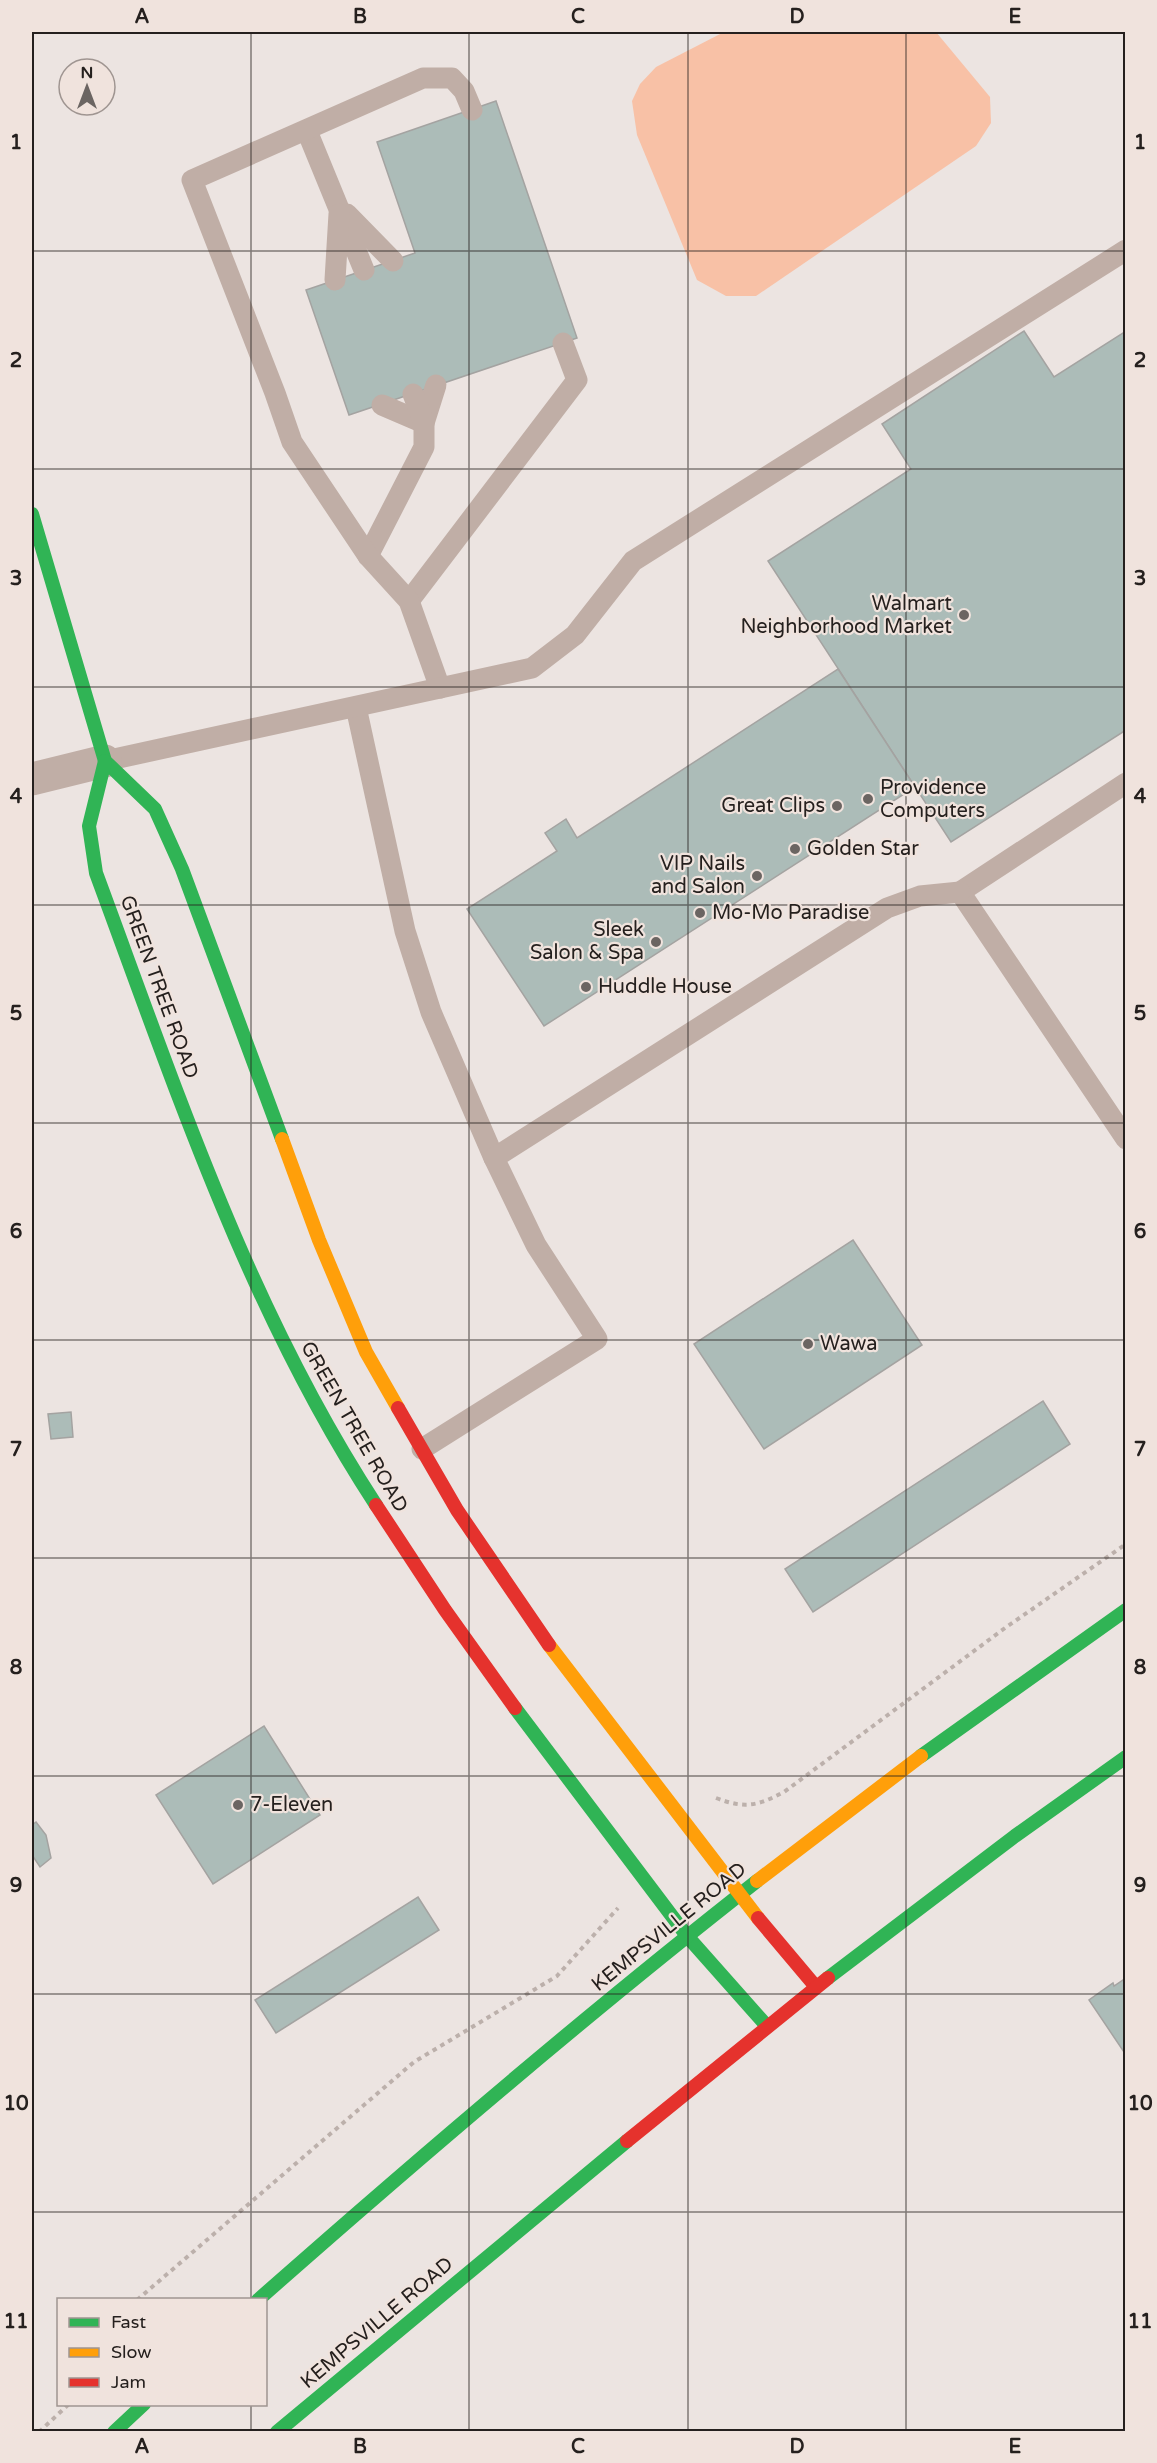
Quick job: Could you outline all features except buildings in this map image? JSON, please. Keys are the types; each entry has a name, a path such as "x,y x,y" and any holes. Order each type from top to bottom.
{"street":[{"path":"32,514 105,761 155,809 182,869 319,1240 366,1352 457,1510 542,1636 739,1895 816,1987"},
{"path":"32,779 105,761"},
{"name":"GREEN TREE ROAD","path":"105,761 89,826 96,873 195,1141 281,1341 344,1456 445,1610 520,1715 687,1936 766,2025"},
{"name":"KEMPSVILLE ROAD","path":"260,2298 458,2125 687,1936 878,1790 1125,1610"},
{"name":"KEMPSVILLE ROAD","path":"277,2432 766,2025 1054,1807 1125,1757"},
{"path":"114,2432 142,2406"}],"lane":[{"path":"440,688 409,601 368,556 292,442 192,180 423,78 452,78 464,91 472,110"},
{"path":"306,131 340,207 364,270"},
{"path":"340,207 393,261"},
{"path":"335,280 340,207"},
{"path":"105,761 532,668 575,635 633,561 1125,250"},
{"path":"409,601 577,380 563,343"},
{"path":"368,556 424,447 424,423 436,385"},
{"path":"413,394 424,423"},
{"path":"382,405 424,423"},
{"path":"356,707 405,931 431,1012 494,1158 536,1245 597,1339 422,1449"},
{"path":"494,1158 887,908 920,896 960,892 1125,783"},
{"path":"960,892 1125,1139"}],"path":[{"path":"39,2432 67,2406"}],"shaded area":[{"path":"724,32 936,32 990,97 991,123 976,146 756,296 726,296 697,280 637,135 632,101 640,84 656,67"}],"traffic: fast":[{"path":"32,514 105,761 155,809 182,869 282,1139"},
{"path":"105,761 89,826 96,873 186,1117 253,1277 290,1355 331,1431 376,1505"},
{"path":"921,1756 1126,1610"},
{"path":"515,1708 687,1936 766,2025"},
{"path":"828,1978 1015,1836 1126,1757"},
{"path":"260,2298 504,2087 757,1881"},
{"path":"277,2432 627,2141"},
{"path":"114,2432 142,2406"}],"traffic: slow":[{"path":"282,1139 319,1240 366,1352 398,1408"},
{"path":"549,1645 758,1918"},
{"path":"757,1881 921,1756"}],"traffic: jam":[{"path":"398,1408 457,1510 549,1645"},
{"path":"376,1505 445,1610 515,1708"},
{"path":"758,1918 816,1987"},
{"path":"627,2141 828,1978"}],"place":[{"name":"Walmart Neighborhood Market","path":"964,615"},
{"name":"Providence Computers","path":"868,799"},
{"name":"Great Clips","path":"837,806"},
{"name":"Golden Star","path":"795,849"},
{"name":"VIP Nails and Salon","path":"757,876"},
{"name":"Mo-Mo Paradise","path":"700,913"},
{"name":"Sleek Salon & Spa","path":"656,942"},
{"name":"Huddle House","path":"586,987"},
{"name":"Wawa","path":"808,1344"},
{"name":"7-Eleven","path":"238,1805"}]}
